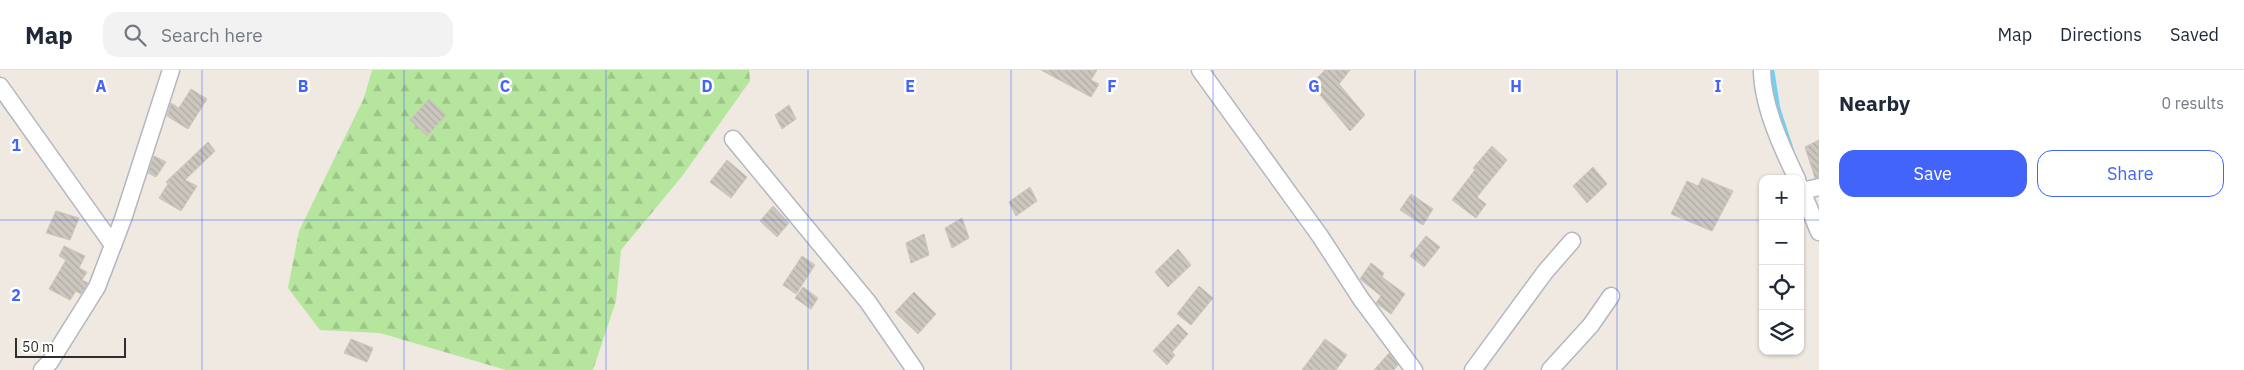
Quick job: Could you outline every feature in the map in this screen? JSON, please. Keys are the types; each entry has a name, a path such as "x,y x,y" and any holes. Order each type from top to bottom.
{"street":[{"path":"42,370 50,362 97,287 113,245 171,70"},
{"path":"1200,70 1320,236 1361,299 1414,370"},
{"path":"1762,70 1762,84 1783,151 1795,175"},
{"path":"0,86 113,245"},
{"path":"733,139 868,302 915,370"},
{"path":"1804,185 1819,187"},
{"path":"1804,195 1819,232"},
{"path":"1473,370 1545,272 1572,241"},
{"path":"1550,370 1592,325 1611,296"}],"green space":[{"path":"372,70 749,70 750,81 683,175 621,250 616,301 593,370 506,370 380,333 320,330 288,288 299,231 364,98"}],"building":[{"path":"1041,70 1097,70 1091,80 1099,84 1091,97"},
{"path":"1325,70 1350,70 1339,84 1365,115 1350,131 1311,84"},
{"path":"191,89 207,99 188,129 167,116 171,103 179,108"},
{"path":"429,99 446,115 427,136 410,120"},
{"path":"789,105 796,119 782,129 775,115"},
{"path":"1819,140 1819,177 1815,178 1805,147"},
{"path":"208,142 215,151 185,180 197,186 181,211 159,198 168,184 166,182"},
{"path":"1492,146 1507,160 1477,197 1486,204 1476,218 1452,200 1475,170 1473,168"},
{"path":"154,156 166,162 156,177 148,173"},
{"path":"727,160 747,177 731,198 710,182"},
{"path":"1593,167 1607,184 1587,203 1573,186"},
{"path":"1702,178 1733,191 1712,231 1671,214 1687,181 1698,186"},
{"path":"1030,187 1037,201 1016,216 1009,202"},
{"path":"1411,194 1433,209 1423,225 1400,210"},
{"path":"773,206 789,223 777,237 760,221"},
{"path":"56,211 79,218 70,240 46,233"},
{"path":"962,218 969,238 952,248 945,228"},
{"path":"924,234 929,255 911,263 906,243"},
{"path":"1426,236 1440,247 1424,267 1410,256"},
{"path":"64,246 85,256 79,268 87,272 82,280 88,283 81,294 76,291 70,300 49,289 66,260 59,256"},
{"path":"1178,249 1191,265 1168,287 1155,272"},
{"path":"802,256 815,265 796,294 783,285"},
{"path":"1371,263 1384,273 1382,277 1405,294 1391,314 1376,303 1381,296 1360,279"},
{"path":"1199,286 1213,298 1191,325 1177,314"},
{"path":"803,287 818,298 811,309 795,298"},
{"path":"914,292 936,314 918,334 895,312"},
{"path":"1178,324 1188,334 1172,352 1175,355 1167,365 1153,351"},
{"path":"351,339 373,348 367,362 344,353"},
{"path":"1325,339 1347,355 1336,370 1302,370"},
{"path":"1389,353 1398,365 1394,370 1374,370"}],"waterway":[{"path":"1772,70 1778,108 1792,151"}]}
